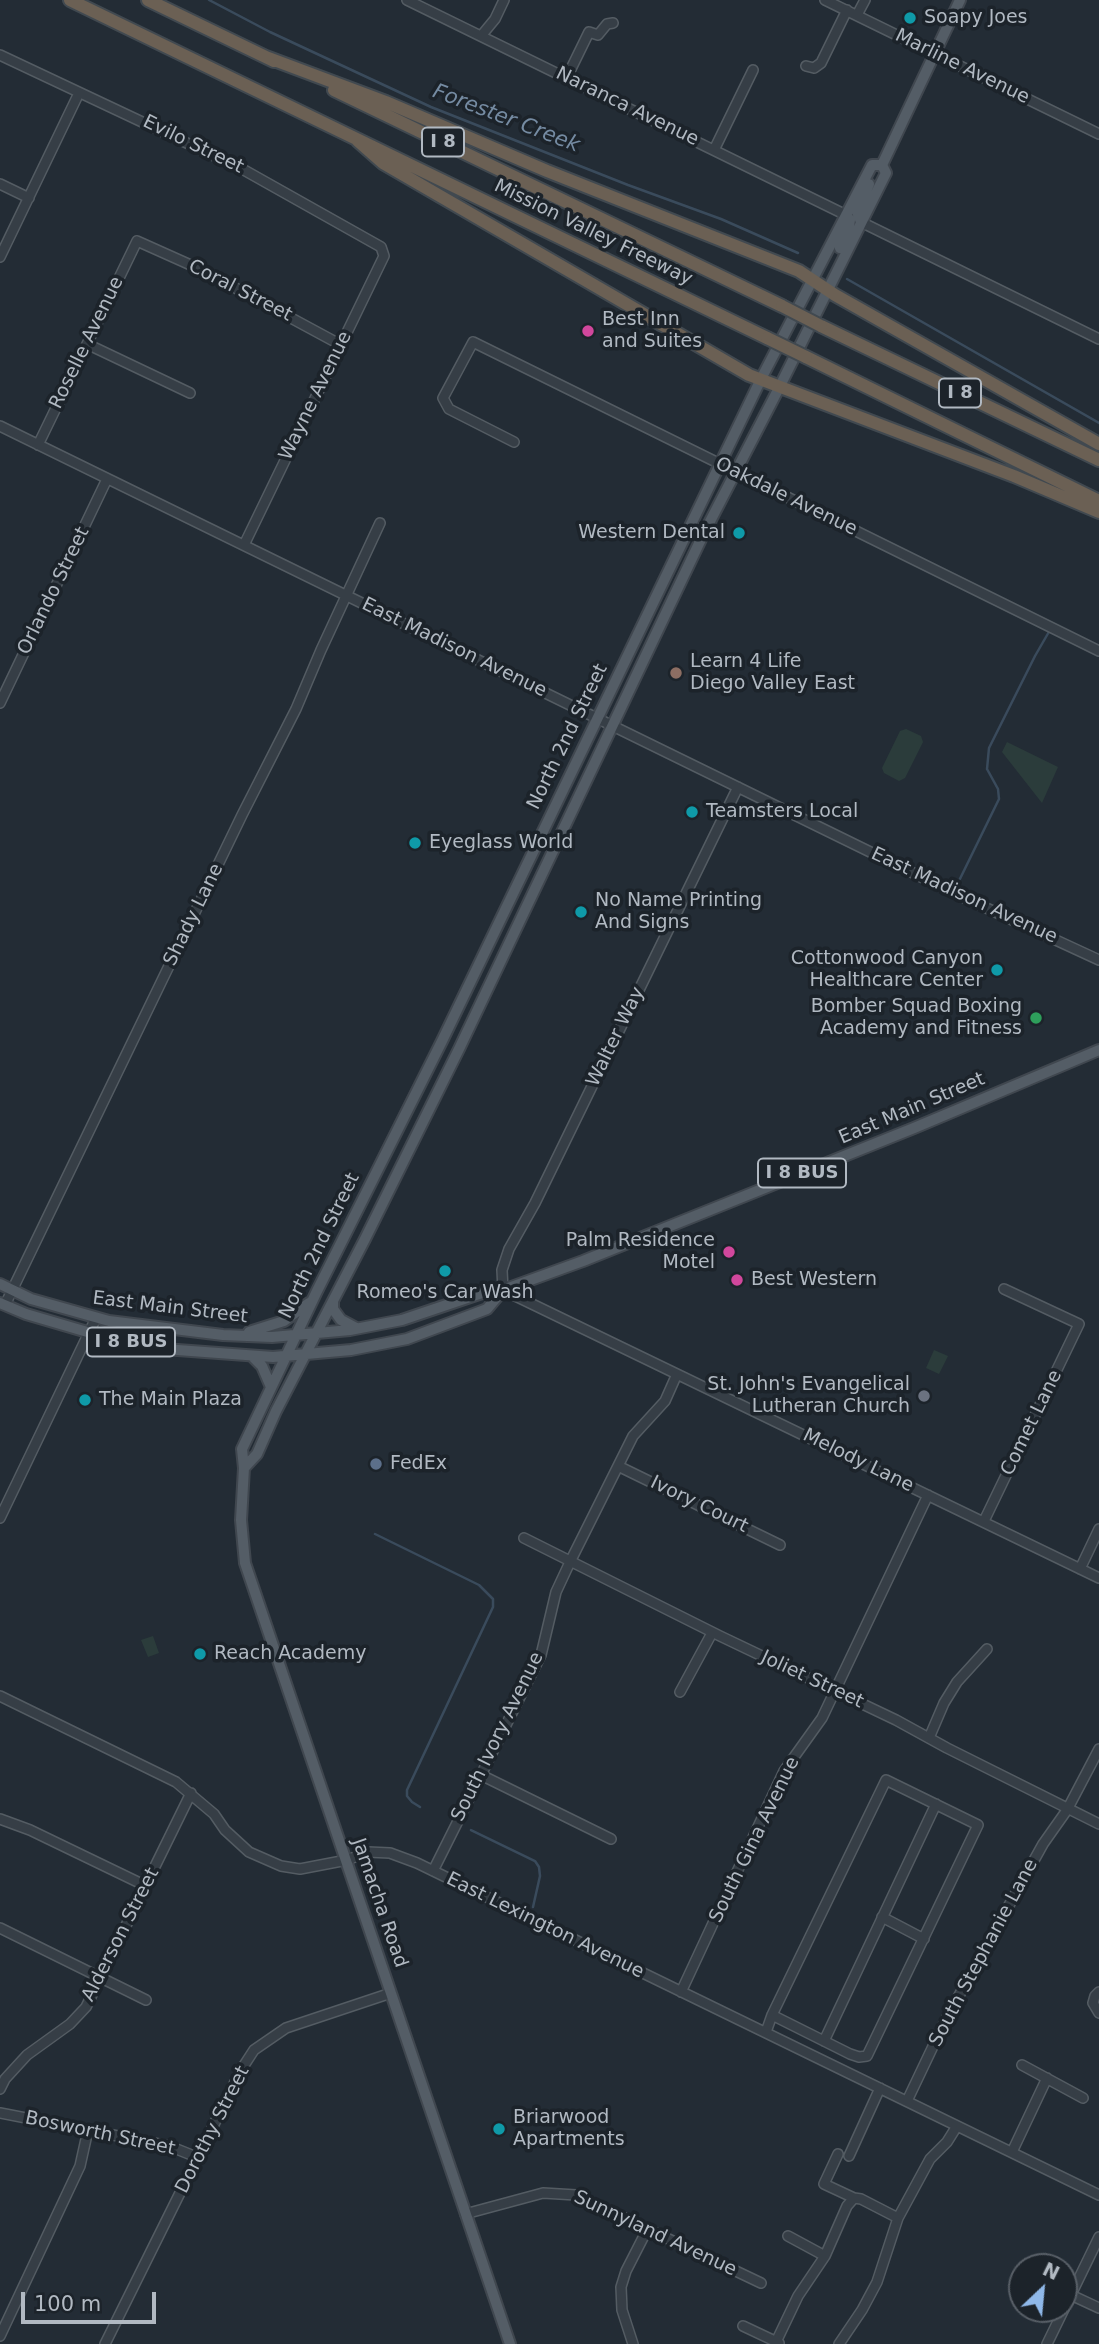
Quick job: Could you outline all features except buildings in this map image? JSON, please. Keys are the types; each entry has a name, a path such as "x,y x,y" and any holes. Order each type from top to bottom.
{"highway":[{"name":"Mission Valley Freeway","path":"70,0 1099,501"},
{"name":"Mission Valley Freeway","path":"148,0 1099,460"},
{"path":"266,57 386,102 547,171 799,271 826,289 1099,444"},
{"path":"358,141 383,163 749,375 1014,476 1099,512"}],"main road":[{"name":"North 2nd Street","path":"317,1333 533,895 703,535 886,173 882,164 960,0"},
{"name":"North 2nd Street","path":"296,1335 462,1000 761,379 872,165 882,164"},
{"path":"861,222 858,212 869,183 867,174"},
{"path":"836,270 834,260 849,226 850,220 846,215"},
{"path":"529,858 535,880 533,895"},
{"path":"462,1000 463,1015 470,1024"},
{"name":"East Main Street","path":"0,1284 53,1306 96,1318 168,1329 236,1335 296,1335 402,1320 482,1293 503,1290 583,1261 914,1128 1099,1050"},
{"path":"430,1064 426,1085 431,1101"},
{"path":"414,1094 417,1109 416,1132"},
{"name":"East Main Street","path":"2,1304 88,1333 164,1349 287,1356 351,1350 407,1339 487,1309 503,1290"},
{"path":"333,1299 333,1309 341,1320 356,1328"},
{"path":"236,1335 284,1321 300,1312 312,1300"},
{"name":"Jamacha Road","path":"244,1468 257,1454 280,1402 317,1333"},
{"name":"Jamacha Road","path":"296,1335 243,1449 240,1520 245,1563 510,2344"},
{"path":"252,1356 262,1366 271,1387"}],"street":[{"name":"Naranca Avenue","path":"407,0 423,3 481,36 846,215"},
{"path":"481,36 495,19 504,0"},
{"name":"Marline Avenue","path":"825,0 1099,134"},
{"path":"857,15 865,0"},
{"path":"806,66 814,68 821,63 847,10"},
{"path":"567,77 589,32 598,35 607,24 613,23"},
{"name":"Evilo Street","path":"0,55 244,170 381,247"},
{"path":"715,150 753,70"},
{"path":"0,257 79,93"},
{"path":"0,184 29,198"},
{"path":"861,222 1099,339"},
{"name":"Roselle Avenue","path":"38,444 137,241"},
{"name":"Coral Street","path":"137,241 204,271 341,345"},
{"name":"Wayne Avenue","path":"244,545 384,256 381,247"},
{"name":"Oakdale Avenue","path":"514,442 449,409 443,398 473,342 1099,651"},
{"path":"87,344 190,393"},
{"name":"East Madison Avenue","path":"0,426 954,893 1099,960"},
{"name":"Orlando Street","path":"0,702 107,479"},
{"name":"Shady Lane","path":"2,1304 12,1290 296,709 380,523"},
{"name":"Walter Way","path":"503,1290 502,1270 509,1249 535,1203 738,787"},
{"name":"Comet Lane","path":"984,1521 1079,1324 1004,1289"},
{"name":"Melody Lane","path":"503,1290 1099,1578"},
{"path":"0,1518 96,1318"},
{"name":"South Ivory Avenue","path":"433,1871 541,1655 556,1592 570,1562 633,1436 665,1401 677,1374"},
{"name":"Ivory Court","path":"618,1466 780,1545"},
{"name":"South Gina Avenue","path":"681,1992 785,1770 822,1718 928,1494"},
{"path":"1080,1569 1099,1529"},
{"name":"Joliet Street","path":"524,1538 1099,1824"},
{"path":"680,1692 712,1633"},
{"path":"929,1738 944,1703 957,1682 987,1649"},
{"name":"East Lexington Avenue","path":"0,1696 176,1782 214,1814 225,1830 249,1852 300,1869 347,1860 368,1852 383,1852 405,1858 1099,2195"},
{"name":"South Stephanie Lane","path":"907,2101 950,2012 1043,1844 1067,1810 1099,1749"},
{"path":"481,1774 611,1839"},
{"path":"766,2032 772,2015 886,1780 978,1825 867,2056 859,2057 772,2015"},
{"name":"Alderson Street","path":"0,2089 5,2079 27,2055 70,2024 86,2007 191,1793"},
{"path":"824,2040 936,1804"},
{"path":"0,1819 30,1830 146,1886"},
{"path":"882,1917 923,1938"},
{"path":"0,1928 146,2000"},
{"name":"Dorothy Street","path":"105,2344 254,2050 286,2028 391,1993"},
{"path":"1099,1993 1093,2003 1099,2013"},
{"path":"1022,2065 1083,2098"},
{"path":"1012,2152 1047,2078"},
{"path":"849,2156 880,2088"},
{"name":"Bosworth Street","path":"0,2113 169,2146 199,2158"},
{"path":"839,2344 877,2282 898,2218 930,2159 947,2142 957,2126"},
{"path":"0,2336 80,2166 88,2130"},
{"path":"838,2154 824,2184 898,2218"},
{"name":"Sunnyland Avenue","path":"465,2214 543,2193 563,2192 591,2200 761,2283"},
{"path":"743,2326 778,2343 798,2296 825,2256 847,2206 854,2198"},
{"path":"633,2344 622,2310 621,2287 648,2228"},
{"path":"788,2236 825,2256"},
{"path":"1078,2280 1099,2237"},
{"path":"1078,2298 1099,2308"},
{"path":"1047,2344 1057,2323"}],"shaded area":[{"path":"906,729 921,736 923,742 905,778 899,781 884,773 882,768 900,731"},
{"path":"1007,742 1058,767 1042,803 1002,752"},
{"path":"934,1350 948,1356 939,1374 926,1368"},
{"path":"153,1636 159,1653 148,1657 141,1640"}],"waterway":[{"name":"Forester Creek","path":"209,0 270,32 431,107 721,219 798,253"},
{"name":"Forester Creek","path":"847,279 1099,423"},
{"path":"955,889 999,799 998,789 987,769 989,748 1050,630"},
{"path":"375,1534 479,1585 493,1599 493,1607 407,1790 407,1796 420,1807"},
{"path":"471,1830 535,1861 540,1876 533,1907"}],"place":[{"name":"Soapy Joes","path":"910,18"},
{"name":"Best Inn and Suites","path":"588,331"},
{"name":"Western Dental","path":"739,533"},
{"name":"Learn 4 Life Diego Valley East","path":"676,673"},
{"name":"Teamsters Local","path":"692,812"},
{"name":"Eyeglass World","path":"415,843"},
{"name":"No Name Printing And Signs","path":"581,912"},
{"name":"Cottonwood Canyon Healthcare Center","path":"997,970"},
{"name":"Bomber Squad Boxing Academy and Fitness","path":"1036,1018"},
{"name":"Palm Residence Motel","path":"729,1252"},
{"name":"Romeo's Car Wash","path":"445,1271"},
{"name":"Best Western","path":"737,1280"},
{"name":"St. John's Evangelical Lutheran Church","path":"924,1396"},
{"name":"The Main Plaza","path":"85,1400"},
{"name":"FedEx","path":"376,1464"},
{"name":"Reach Academy","path":"200,1654"},
{"name":"Briarwood Apartments","path":"499,2129"}]}
